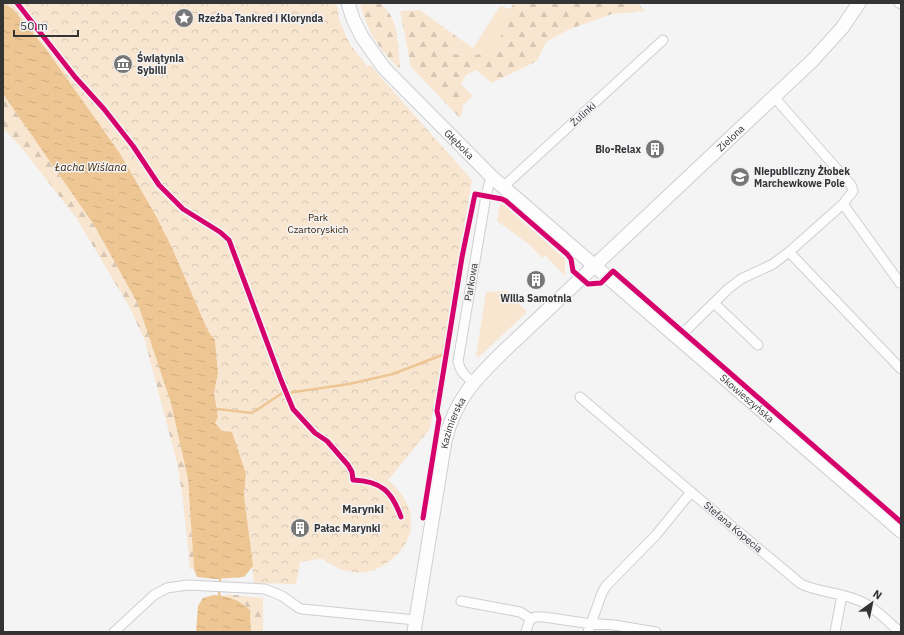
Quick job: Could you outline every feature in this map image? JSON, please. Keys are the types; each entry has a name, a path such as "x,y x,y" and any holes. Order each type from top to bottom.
{"main road":[{"name":"Głęboka","path":"348,3 353,19 362,37 384,68 493,178 594,266"},
{"name":"Zielona","path":"594,266 774,97 828,44 842,28 859,3"},
{"name":"Skowieszyńska","path":"594,266 901,532"},
{"name":"Kazimierska","path":"415,626 449,426 460,401 473,382 594,266"}],"street":[{"name":"Żulinki","path":"504,187 663,40"},
{"path":"678,338 728,289 741,279 773,264 789,252 842,204 853,191 851,185 774,97"},
{"name":"Parkowa","path":"473,382 465,376 459,368 458,361 486,196 489,184 493,178"},
{"path":"842,204 900,283"},
{"path":"789,252 901,370"},
{"path":"714,303 758,345"},
{"name":"Stefana Kopecia","path":"580,397 800,584 809,588 854,598 868,605 900,632"},
{"path":"589,628 606,586 656,535 691,492"},
{"path":"114,632 154,595 167,588 188,585 265,589 282,596 302,609 415,626"},
{"path":"835,632 842,595"},
{"path":"461,601 520,612 531,618 544,617 589,628 614,625 656,632"},
{"path":"526,632 531,618"}],"green space":[{"name":"Park Czartoryskich","path":"4,3 336,3 339,20 350,44 367,66 370,65 472,180 430,429 388,480 398,490 409,507 411,528 409,537 398,554 382,567 363,573 342,570 322,559 311,560 300,562 296,584 254,583 244,496 246,474 222,431 214,423 218,417 214,393 218,373 215,340 208,331 173,250 155,214 119,152 46,49 13,9"},
{"path":"360,3 380,3 387,9 395,25 397,33 400,69 386,55 370,31"},
{"path":"514,3 638,3 645,11 612,14 570,29 546,42 537,61 492,83 476,70 466,75 461,84 473,96 463,105 462,114 459,117 411,67 400,11 420,10 460,39 453,54 474,55 482,54 487,51 497,41 509,24 505,16"},
{"path":"500,6 510,9 505,16 510,24 493,47 482,54 453,54 460,39 473,48"},
{"path":"3,94 94,225 138,304 171,403 188,479 194,569 190,569 183,499 177,463 145,341 130,308 77,219 21,147 3,128"},
{"path":"500,204 504,205 565,259 565,276 545,255 542,258 530,245 497,221"},
{"path":"507,291 527,312 479,357 476,356 486,292"},
{"path":"226,594 263,598 263,632 251,632 250,610 242,602 226,596"}],"water":[{"name":"Łacha Wiślana","path":"3,3 13,9 46,49 119,152 155,214 173,250 208,331 215,340 218,373 214,393 218,417 215,423 222,431 232,432 246,474 244,496 253,566 244,577 215,579 197,577 194,569 188,479 171,403 138,304 94,225 3,94"},
{"path":"214,595 234,599 250,610 251,632 196,632 198,606 203,598"}],"waterway":[{"path":"217,409 252,413 281,394 349,384 393,374 442,355"},
{"path":"219,598 220,577"}],"cycle path":[{"path":"17,3 75,77 104,109 133,146 159,185 183,209 220,232 229,240 293,409 315,433 327,441 348,465 352,472 353,480 363,481 379,486 390,495 398,508 401,517"},
{"path":"423,518 439,419 437,411 462,257 475,194 506,201 567,254 571,259 573,271 588,284 601,283 613,271 901,522"}],"place":[{"name":"Rzeźba Tankred i Klorynda","path":"184,18"},
{"name":"Świątynia Sybilli","path":"123,64"},
{"name":"Bio-Relax","path":"655,149"},
{"name":"Niepubliczny Żłobek Marchewkowe Pole","path":"740,177"},
{"name":"Willa Samotnia","path":"536,280"},
{"name":"Pałac Marynki","path":"300,528"}],"district":[{"name":"Marynki","path":"363,509"}]}
